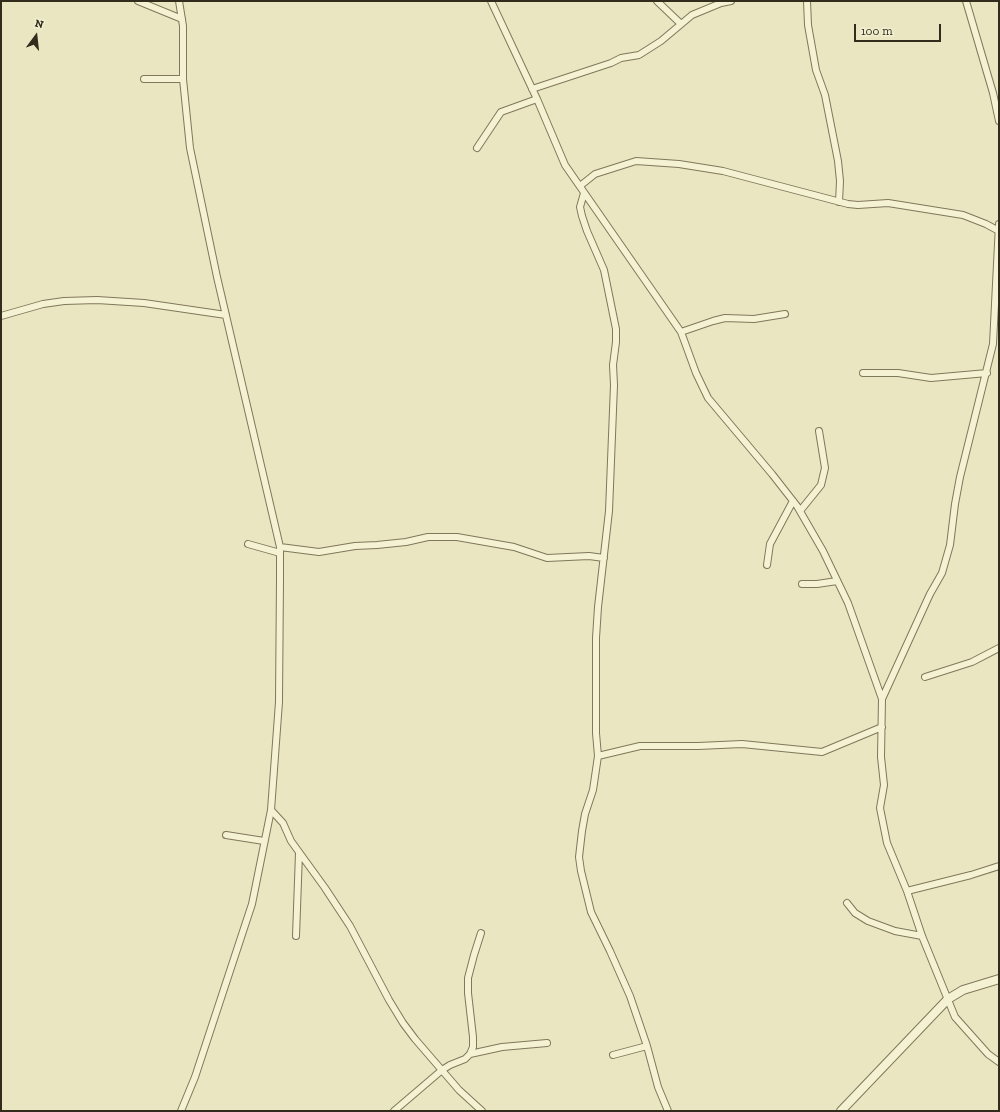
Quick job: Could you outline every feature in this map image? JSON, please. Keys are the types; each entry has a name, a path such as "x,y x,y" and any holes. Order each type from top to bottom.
{"street":[{"path":"138,1 182,19"},
{"path":"179,1 182,19 183,79 190,148 226,315 280,550 279,702 271,810 252,904 194,1077 181,1111"},
{"path":"491,1 537,99 565,165 621,243 681,332 696,373 708,398 772,474 800,511 823,551 848,603 882,699 881,757 884,785 880,808 887,843 907,891 922,936 955,1017 988,1054 999,1062"},
{"path":"657,1 681,24"},
{"path":"532,89 611,63 621,58 639,54 661,41 692,15 721,3 731,1"},
{"path":"807,1 808,25 816,70 825,95 838,161 840,181 839,202"},
{"path":"966,1 996,92 999,121"},
{"path":"144,79 183,79"},
{"path":"477,148 500,112 537,99"},
{"path":"580,186 595,174 636,161 679,164 724,171 839,202 858,205 888,203 958,214 999,229 993,344 960,477 950,545 942,573 930,594 882,699"},
{"path":"584,192 580,207 582,216 604,270 616,329 609,511 596,638 596,733 598,756 595,778 585,814 580,845 581,871 591,912 630,996 647,1046 658,1087 668,1111"},
{"path":"1,316 43,304 64,301 97,300 144,302 226,315"},
{"path":"681,332 713,320 725,318 754,319 785,314"},
{"path":"863,373 898,373 931,378 987,373"},
{"path":"800,511 821,485 825,468 819,431"},
{"path":"768,565 770,544 793,501"},
{"path":"248,544 280,550 319,552 355,546 377,546 428,537 457,537 514,547 547,558 589,556 604,558"},
{"path":"802,584 817,584 837,581"},
{"path":"925,677 972,662 999,648"},
{"path":"598,756 640,746 742,744 822,752 882,727"},
{"path":"271,810 283,823 291,841 350,926 389,1000 403,1023 459,1090 482,1111"},
{"path":"226,835 264,841"},
{"path":"296,936 299,853"},
{"path":"907,891 971,875 999,866"},
{"path":"847,903 855,913 868,921 895,931 922,936"},
{"path":"394,1111 442,1070 450,1065 465,1060 470,1054 473,1047 473,1037 468,993 468,978 481,933"},
{"path":"841,1111 948,999 963,990 999,979"},
{"path":"470,1054 502,1047 547,1043"},
{"path":"613,1055 647,1046"}]}
